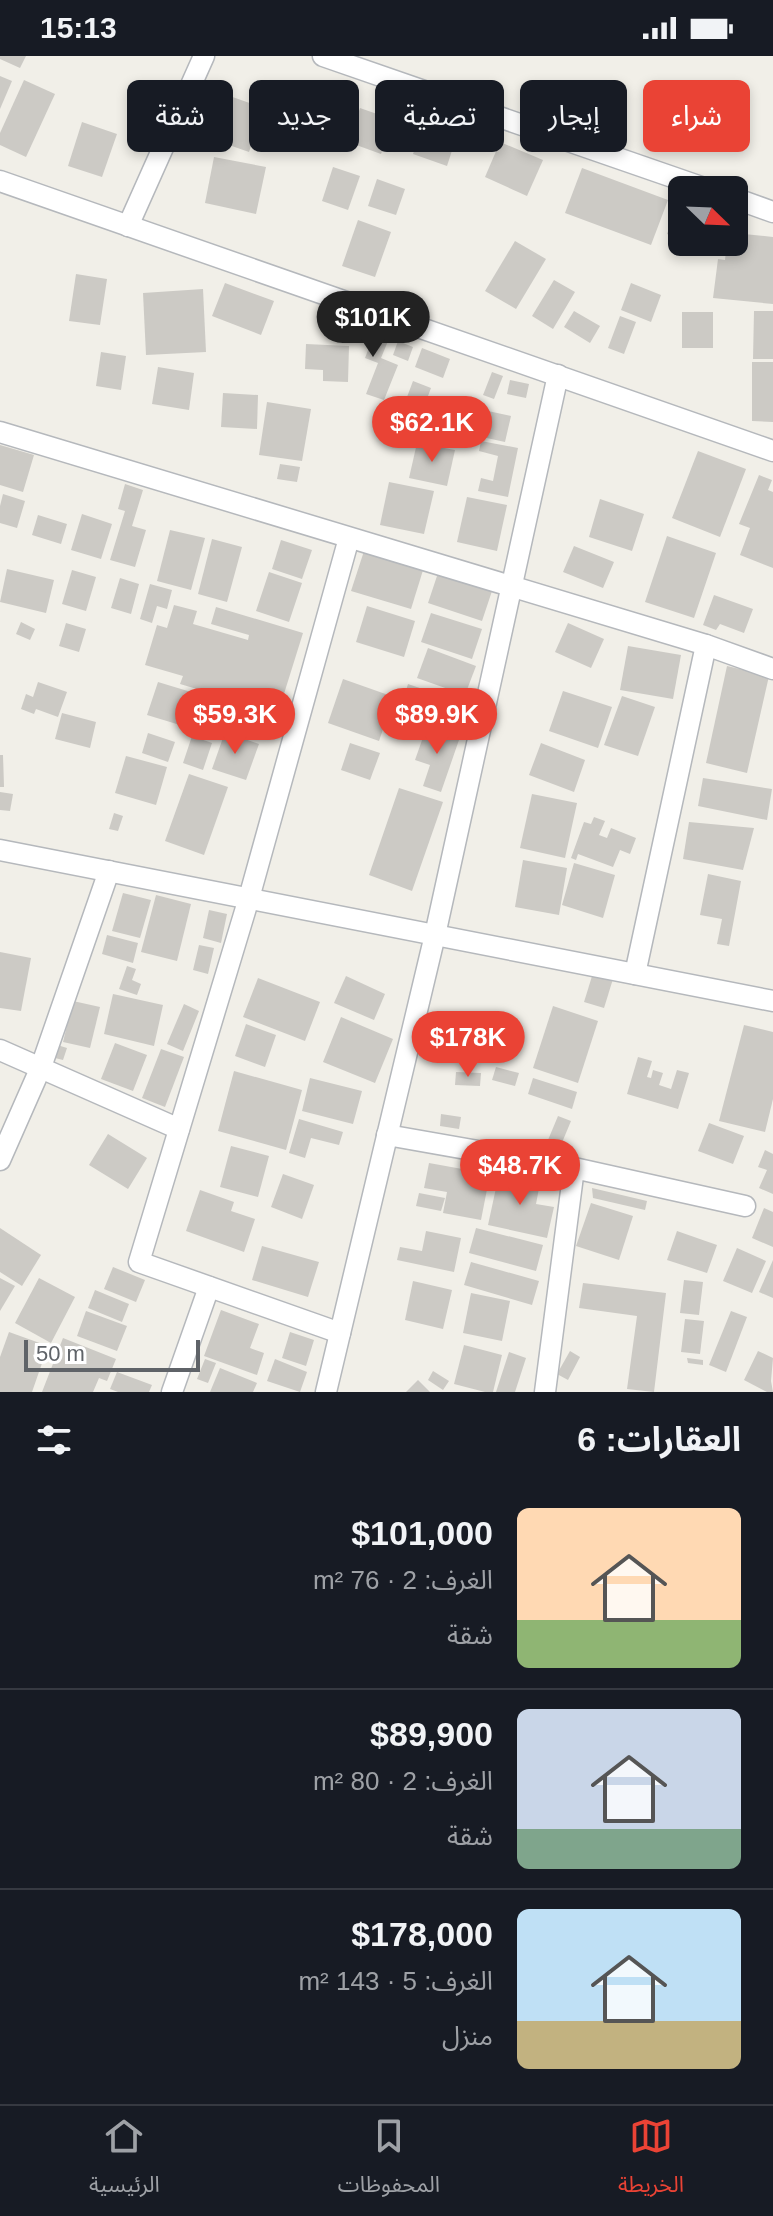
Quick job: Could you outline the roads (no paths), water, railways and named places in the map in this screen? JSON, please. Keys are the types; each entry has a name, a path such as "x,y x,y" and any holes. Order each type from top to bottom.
{"street":[{"path":"128,226 204,56"},
{"path":"323,56 670,176"},
{"path":"0,181 773,451"},
{"path":"748,203 773,212"},
{"path":"326,1392 435,935 558,375"},
{"path":"0,432 706,645 773,669"},
{"path":"340,1333 139,1262 249,898 349,538"},
{"path":"635,974 706,645"},
{"path":"0,850 773,1001"},
{"path":"0,1160 41,1067 109,871"},
{"path":"0,1050 179,1129"},
{"path":"387,1135 574,1168 745,1206"},
{"path":"545,1392 574,1168"},
{"path":"172,1392 209,1287"}]}
